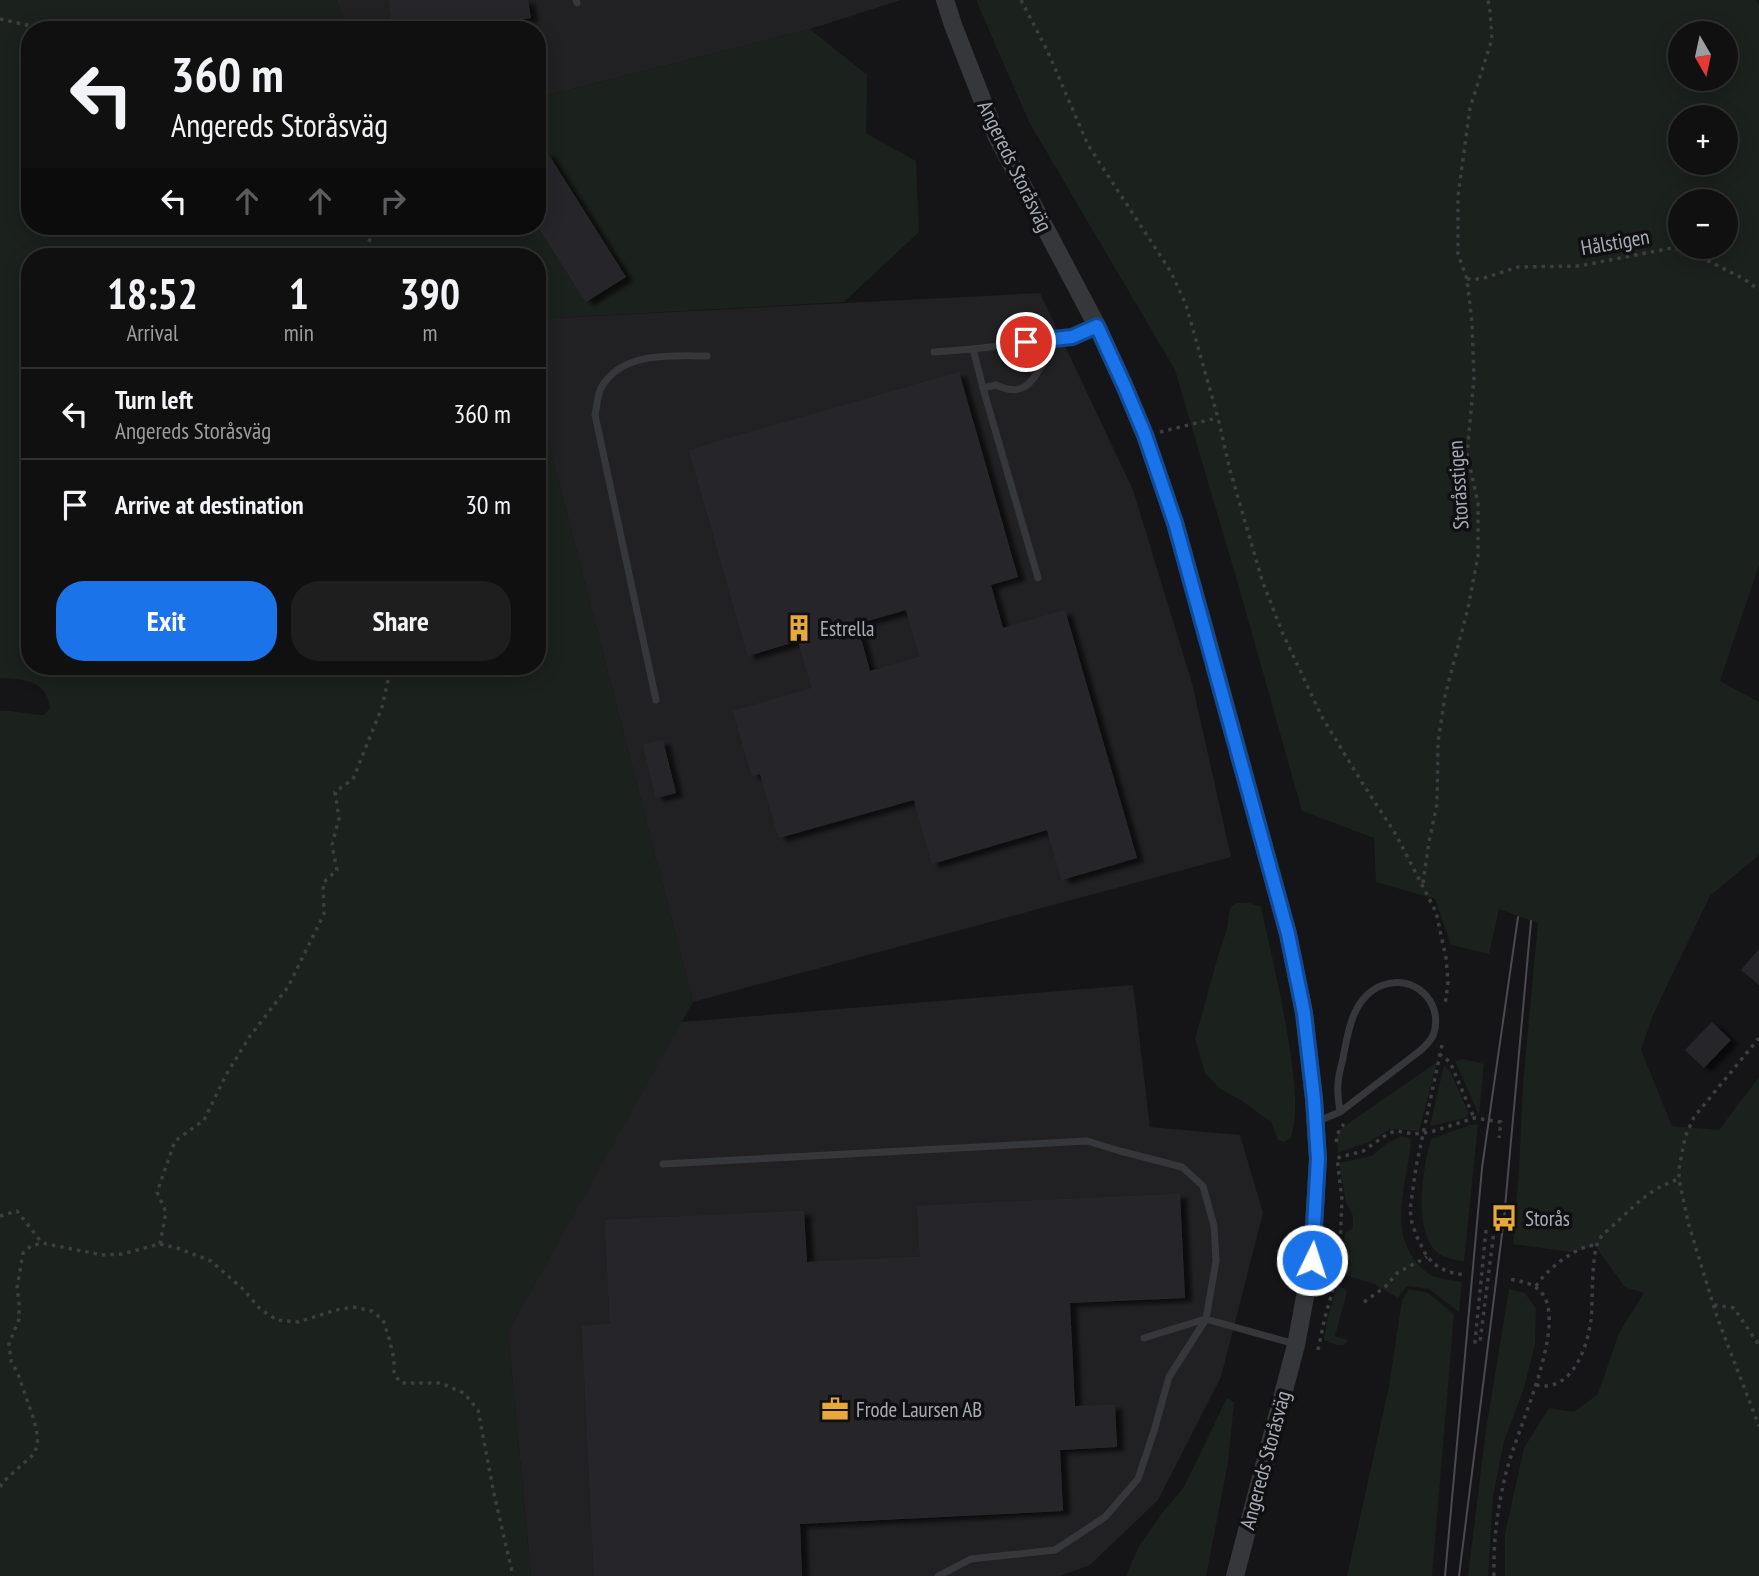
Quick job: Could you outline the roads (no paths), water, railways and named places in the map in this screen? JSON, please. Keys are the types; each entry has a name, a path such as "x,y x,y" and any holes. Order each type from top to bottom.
{"street":[{"name":"Angereds Storåsväg","path":"945,0 996,135 1097,326 1145,435 1175,523 1288,934 1305,1025 1312,1071 1318,1159 1312,1260 1296,1345 1235,1576"}],"lane":[{"path":"934,352 1072,337 1097,326"},
{"path":"983,388 996,385 1007,390 1019,390 1028,386 1047,358 1044,341"},
{"path":"973,349 1038,578"},
{"path":"656,699 595,415 600,391 616,370 639,360 661,356 707,356"},
{"path":"1315,1121 1340,1112 1421,1051 1429,1042 1434,1034 1436,1018 1432,1002 1424,992 1411,985 1384,985 1360,1002 1344,1050 1338,1086 1340,1112"},
{"path":"663,1164 1087,1141 1182,1167 1203,1186 1214,1226 1216,1261 1206,1319 1169,1377 1138,1479 1104,1517 1055,1550 971,1559 937,1576"},
{"path":"1144,1338 1206,1319 1296,1345"}],"tram line":[{"path":"1445,1576 1482,1168 1518,917"},
{"path":"1459,1576 1504,1218 1531,921"}],"place":[{"name":"Estrella","path":"799,628"},
{"name":"Storås","path":"1504,1218"},
{"name":"Frode Laursen AB","path":"835,1409"}]}
